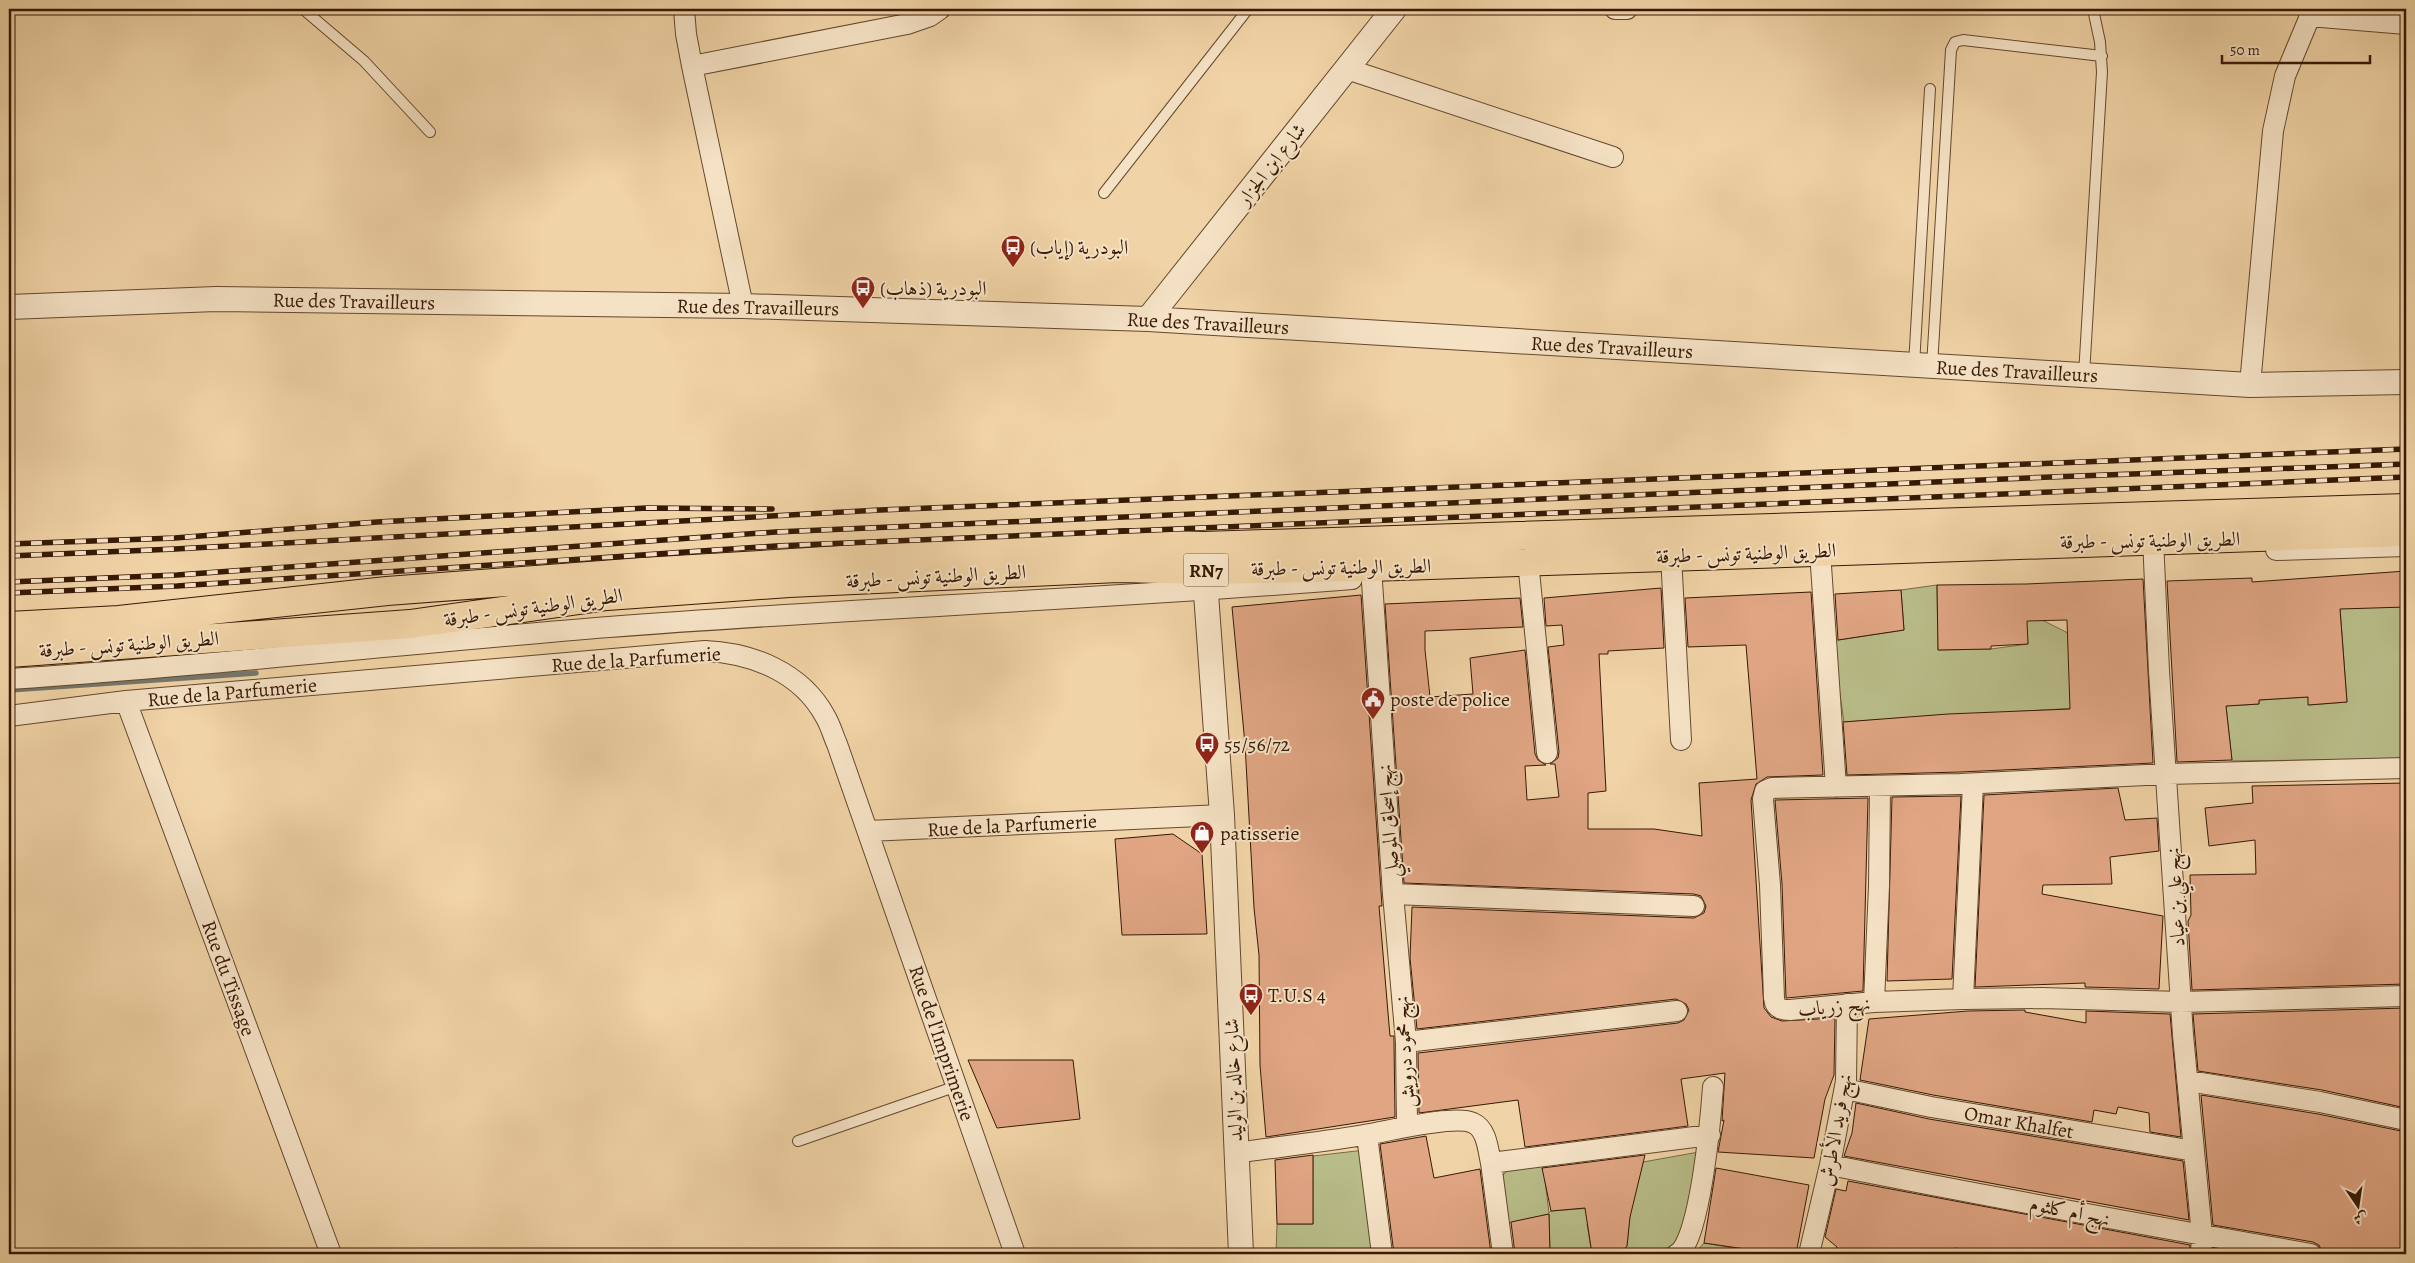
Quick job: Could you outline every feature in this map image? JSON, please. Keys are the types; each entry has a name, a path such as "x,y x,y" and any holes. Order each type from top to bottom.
{"main road":[{"name":"الطريق الوطنية تونس - طبرقة","path":"9,626 119,620 387,591 642,572 1124,543 1205,569 2406,508"},
{"name":"الطريق الوطنية تونس - طبرقة","path":"9,653 410,624 607,596 789,583 1118,568 1372,572 1821,553 2152,546 2406,532"}],"street":[{"path":"684,9 692,66 743,306"},
{"path":"692,66 907,24 930,16 940,9"},
{"name":"شارع ابن الجزار","path":"1148,319 1394,9"},
{"path":"1616,9 1627,9"},
{"path":"2250,385 2274,122 2287,69 2311,13 2406,24"},
{"path":"1347,69 1613,157"},
{"name":"Rue des Travailleurs","path":"9,307 216,299 743,306 1148,319 2250,385 2406,382"},
{"path":"2152,546 2406,546"},
{"name":"نهج علي بن عياد","path":"2152,546 2181,1002 2201,1245"},
{"path":"1821,553 1836,787 1973,784 2167,774 2406,768"},
{"path":"1672,560 1681,740"},
{"path":"1528,566 1547,752"},
{"path":"9,679 122,672 423,643 800,613 1205,569"},
{"name":"شارع خالد بن الوليد","path":"1205,569 1222,815 1241,1254"},
{"name":"نهج إسحاق الموصلي","path":"1372,572 1393,894 1694,906"},
{"name":"Rue de la Parfumerie","path":"9,716 126,701 705,651 741,655 758,660 790,677 813,698 825,716 837,744 868,831 1222,815"},
{"name":"Rue du Tissage","path":"126,701 331,1254"},
{"path":"1963,1000 1973,784"},
{"path":"1874,1002 1880,886 1880,786"},
{"name":"نهج زرياب","path":"1836,787 1772,788 1765,791 1763,799 1770,885 1775,1006 1779,1009 1790,1010 1874,1002 2042,998 2181,1002 2406,996"},
{"name":"Rue de l'Imprimerie","path":"868,831 1015,1254"},
{"name":"نهج محمود درويش","path":"1236,1153 1367,1135 1407,1126 1406,1042 1393,894"},
{"name":"نهج فريد الأطرش","path":"1809,1254 1830,1165 1844,1089 1847,1004"},
{"path":"1406,1042 1677,1011"},
{"path":"2188,1081 2320,1102 2406,1120"},
{"path":"1677,1254 1685,1249 1690,1237 1710,1135 1713,1087"},
{"name":"Omar Khalfet","path":"1844,1089 1931,1107 2194,1151"},
{"path":"1407,1126 1465,1121 1475,1124 1483,1131 1491,1163 1503,1254"},
{"path":"1367,1135 1382,1254"},
{"path":"1491,1163 1710,1135"},
{"name":"نهج أم كلثوم","path":"1830,1165 2000,1196 2201,1245 2311,1254"}],"lane":[{"path":"303,9 364,61 430,132"},
{"path":"1104,193 1248,9"},
{"path":"2084,375 2102,56 2093,9"},
{"path":"1923,365 1951,50 1954,42 1963,40 2102,56"},
{"path":"1923,365 1930,89"},
{"path":"798,1141 957,1086"}],"green space":[{"path":"1937,585 1938,650 1991,649 2028,644 2026,617 2042,620 2068,633 2093,707 1844,722 1832,641 1904,630 1901,590"},
{"path":"2406,606 2406,759 2232,761 2226,706 2259,704 2259,700 2308,697 2309,705 2347,702 2340,608"},
{"path":"1365,1150 1376,1254 1276,1254 1277,1224 1313,1224 1313,1156"},
{"path":"1699,1152 1693,1209 1677,1247 1620,1254 1627,1246 1630,1213 1643,1162"},
{"path":"1543,1164 1549,1213 1551,1211 1591,1208 1593,1221 1587,1224 1592,1254 1550,1254 1549,1214 1505,1224 1501,1177 1510,1168"},
{"path":"1704,1243 1752,1251 1752,1254 1694,1254"}],"building":[{"path":"2406,571 2406,607 2340,609 2347,702 2308,705 2308,697 2259,700 2259,704 2226,706 2232,760 2177,762 2167,581 2252,578 2252,582"},
{"path":"2143,579 2153,763 1847,775 1843,722 1948,714 2070,709 2067,620 2027,621 2028,644 1991,646 1991,649 1938,650 1937,585 2026,584"},
{"path":"1661,588 1664,648 1608,651 1608,654 1599,654 1606,791 1588,793 1588,829 1654,829 1702,836 1699,783 1757,779 1746,645 1688,647 1685,598 1811,592 1823,775 1767,777 1756,784 1751,800 1764,1008 1771,1017 1782,1021 1835,1018 1834,1075 1825,1099 1814,1158 1718,1152 1724,1120 1722,1121 1725,1073 1681,1079 1688,1126 1525,1147 1518,1100 1419,1113 1418,1053 1678,1023 1684,1020 1689,1010 1686,1004 1676,999 1417,1029 1410,958 1412,907 1694,918 1704,913 1706,906 1701,896 1694,894 1404,883 1385,604 1520,598 1523,627 1425,631 1425,650 1430,697 1473,694 1470,658 1525,650 1535,754 1538,760 1546,765 1525,766 1527,800 1559,797 1555,764 1550,764 1558,758 1559,752 1548,647 1564,645 1562,625 1546,626 1544,598"},
{"path":"1901,590 1904,630 1838,640 1835,594"},
{"path":"1361,595 1382,906 1379,906 1390,1036 1394,1036 1395,1117 1266,1137 1260,1065 1259,955 1254,908 1245,744 1232,607"},
{"path":"2406,783 2406,984 2192,990 2188,921 2191,915 2190,875 2256,874 2255,840 2209,846 2205,808 2253,803 2252,786"},
{"path":"2118,788 2125,820 2157,818 2159,851 2110,857 2112,884 2043,885 2042,894 2163,916 2159,989 2085,987 2085,983 1975,987 1984,795"},
{"path":"1961,796 1952,979 1887,981 1892,797"},
{"path":"1868,798 1863,991 1786,998 1782,884 1775,800"},
{"path":"1173,834 1202,854 1207,934 1122,935 1115,839"},
{"path":"2406,1008 2406,1108 2322,1090 2198,1071 2193,1014"},
{"path":"2025,1010 2025,1012 2086,1023 2086,1011 2170,1014 2181,1137 2150,1132 2149,1113 2118,1107 2116,1114 2094,1110 2092,1122 1933,1095 1860,1080 1869,1019 1968,1011"},
{"path":"968,1060 1073,1060 1080,1119 997,1128"},
{"path":"2201,1095 2318,1114 2406,1132 2406,1254 2323,1254 2319,1245 2313,1242 2213,1225"},
{"path":"1856,1103 1929,1119 2183,1161 2189,1220 1844,1156 1852,1133"},
{"path":"1426,1136 1434,1178 1480,1169 1491,1254 1394,1254 1380,1144"},
{"path":"1313,1155 1313,1224 1277,1224 1275,1160"},
{"path":"1645,1155 1630,1217 1627,1246 1620,1254 1592,1254 1585,1208 1551,1211 1542,1168"},
{"path":"1716,1168 1809,1185 1796,1254 1752,1254 1752,1250 1704,1243"},
{"path":"1848,1181 2190,1245 2189,1254 1983,1254 1955,1248 1954,1254 1912,1249 1913,1254 1835,1254 1837,1247 1825,1237 1836,1189 1846,1191"},
{"path":"1549,1214 1550,1254 1515,1254 1511,1222"},
{"path":"2213,1249 2244,1254 2213,1254"}],"waterway":[{"path":"9,690 256,673"}],"railway":[{"path":"9,556 175,549 880,510 2406,449"},
{"path":"9,582 177,575 776,532 2051,477 2406,464"},
{"path":"9,593 177,586 776,546 2406,477"},
{"path":"9,544 175,538 377,522 647,508 772,509"}],"place":[{"name":"البودرية (إياب)","path":"1013,268"},
{"name":"البودرية (ذهاب)","path":"863,309"},
{"name":"poste de police","path":"1373,720"},
{"name":"55/56/72","path":"1207,765"},
{"name":"patisserie","path":"1202,854"},
{"name":"T.U.S 4","path":"1251,1016"}]}
